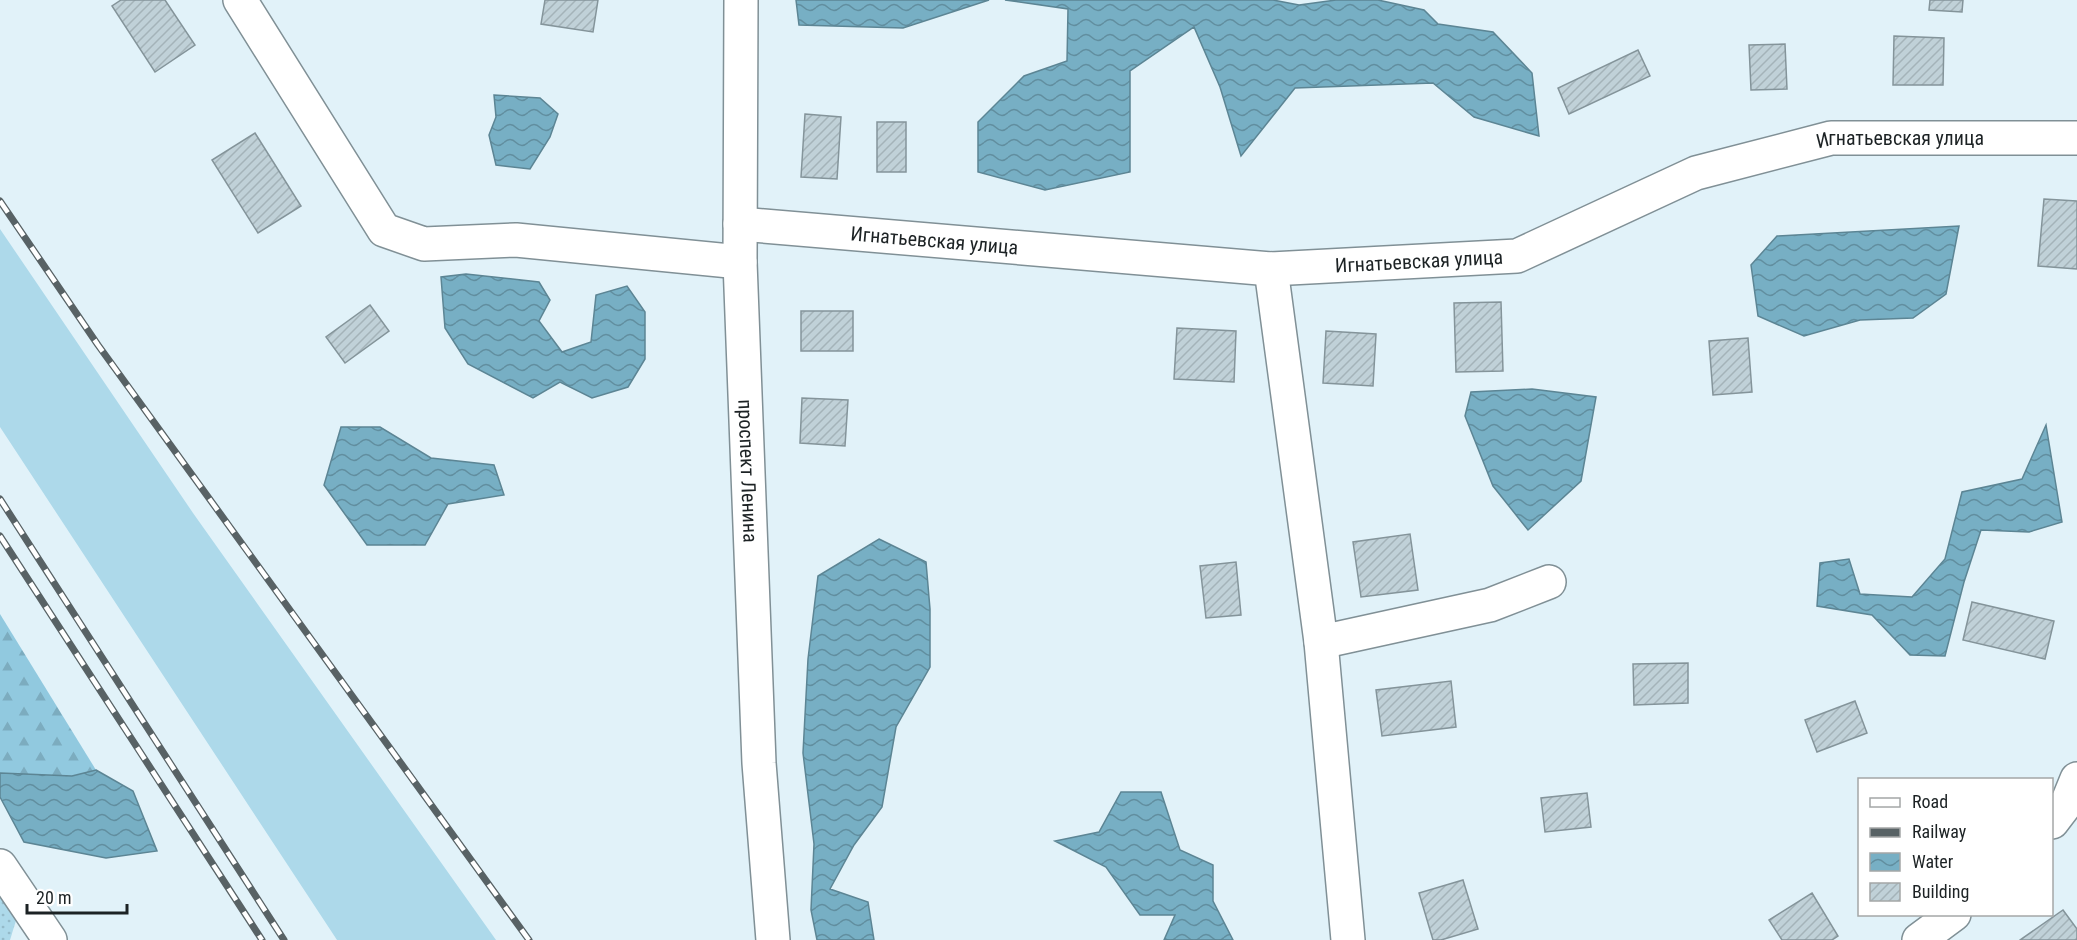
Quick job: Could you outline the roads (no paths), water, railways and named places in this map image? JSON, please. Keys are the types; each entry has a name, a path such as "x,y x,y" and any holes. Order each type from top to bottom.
{"street":[{"path":"240,0 384,230 424,244 516,240 740,262"},
{"name":"проспект Ленина","path":"741,0 740,262 759,763 773,940"},
{"name":"Игнатьевская улица","path":"740,224 1271,268 1517,256 1696,173 1831,138 2077,138"},
{"path":"1271,268 1321,642 1348,940"},
{"path":"1321,642 1490,605 1549,582"},
{"path":"2053,821 2068,801 2077,779"},
{"path":"0,866 50,940"},
{"path":"1918,940 1953,916"}],"water":[{"path":"796,0 989,0 903,28 799,25"},
{"path":"1005,0 1273,0 1299,5 1336,0 1378,0 1424,10 1438,24 1493,32 1532,73 1539,136 1474,117 1433,83 1295,88 1241,156 1220,87 1194,27 1130,71 1130,172 1045,190 978,172 978,122 1024,76 1067,61 1068,9"},
{"path":"494,95 540,98 558,114 550,137 530,169 496,165 489,135 496,117"},
{"path":"1959,226 1946,294 1913,318 1860,320 1804,336 1758,316 1751,265 1777,236"},
{"path":"466,274 539,282 550,300 539,321 562,352 591,342 596,295 627,286 645,312 645,359 628,387 592,398 560,382 533,398 468,364 445,328 441,277"},
{"path":"1532,389 1596,397 1581,481 1528,530 1493,486 1465,416 1471,392"},
{"path":"2046,425 2062,522 2029,532 1981,530 1964,582 1945,656 1910,655 1872,615 1817,606 1820,563 1849,559 1860,594 1912,597 1945,559 1962,492 2022,479"},
{"path":"341,427 380,427 431,458 494,465 504,495 448,504 425,545 367,545 324,485"},
{"path":"879,539 926,562 930,609 930,667 896,727 882,807 854,845 830,889 868,902 874,940 817,940 811,910 814,844 803,753 808,659 818,576"},
{"path":"96,770 133,791 157,851 106,858 24,842 0,797 0,773 72,776"},
{"path":"1121,792 1161,792 1180,850 1213,865 1213,901 1233,940 1164,940 1175,915 1140,915 1106,867 1055,841 1099,832"}],"railway":[{"path":"0,201 98,345 529,940"},
{"path":"0,499 284,940"},
{"path":"0,536 262,940"}]}
